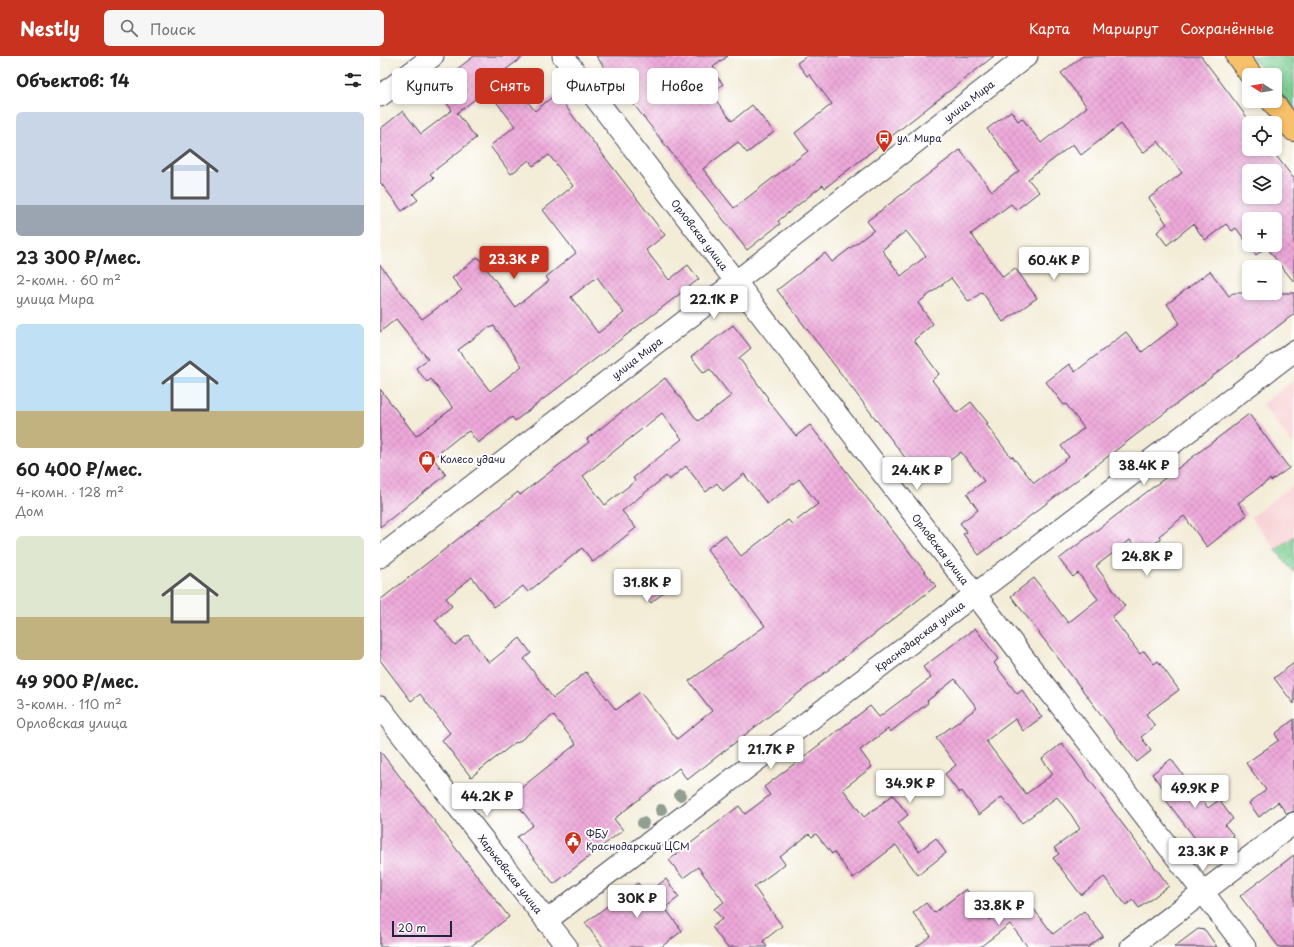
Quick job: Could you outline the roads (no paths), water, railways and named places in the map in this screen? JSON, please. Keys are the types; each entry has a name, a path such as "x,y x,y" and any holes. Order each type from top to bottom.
{"main road":[{"path":"1237,56 1246,68"},
{"path":"1277,108 1294,130"}],"street":[{"path":"380,96 433,56"},
{"name":"Орловская улица","path":"563,56 1245,947"},
{"name":"улица Мира","path":"380,557 1027,56"},
{"name":"Краснодарская улица","path":"546,921 1294,351"},
{"name":"Харьковская улица","path":"380,707 567,947"},
{"path":"1131,947 1294,823"}],"place":[{"name":"ул. Мира","path":"884,153"},
{"name":"Колесо удачи","path":"427,474"},
{"name":"ФБУ Краснодарский ЦСМ","path":"573,855"}]}
